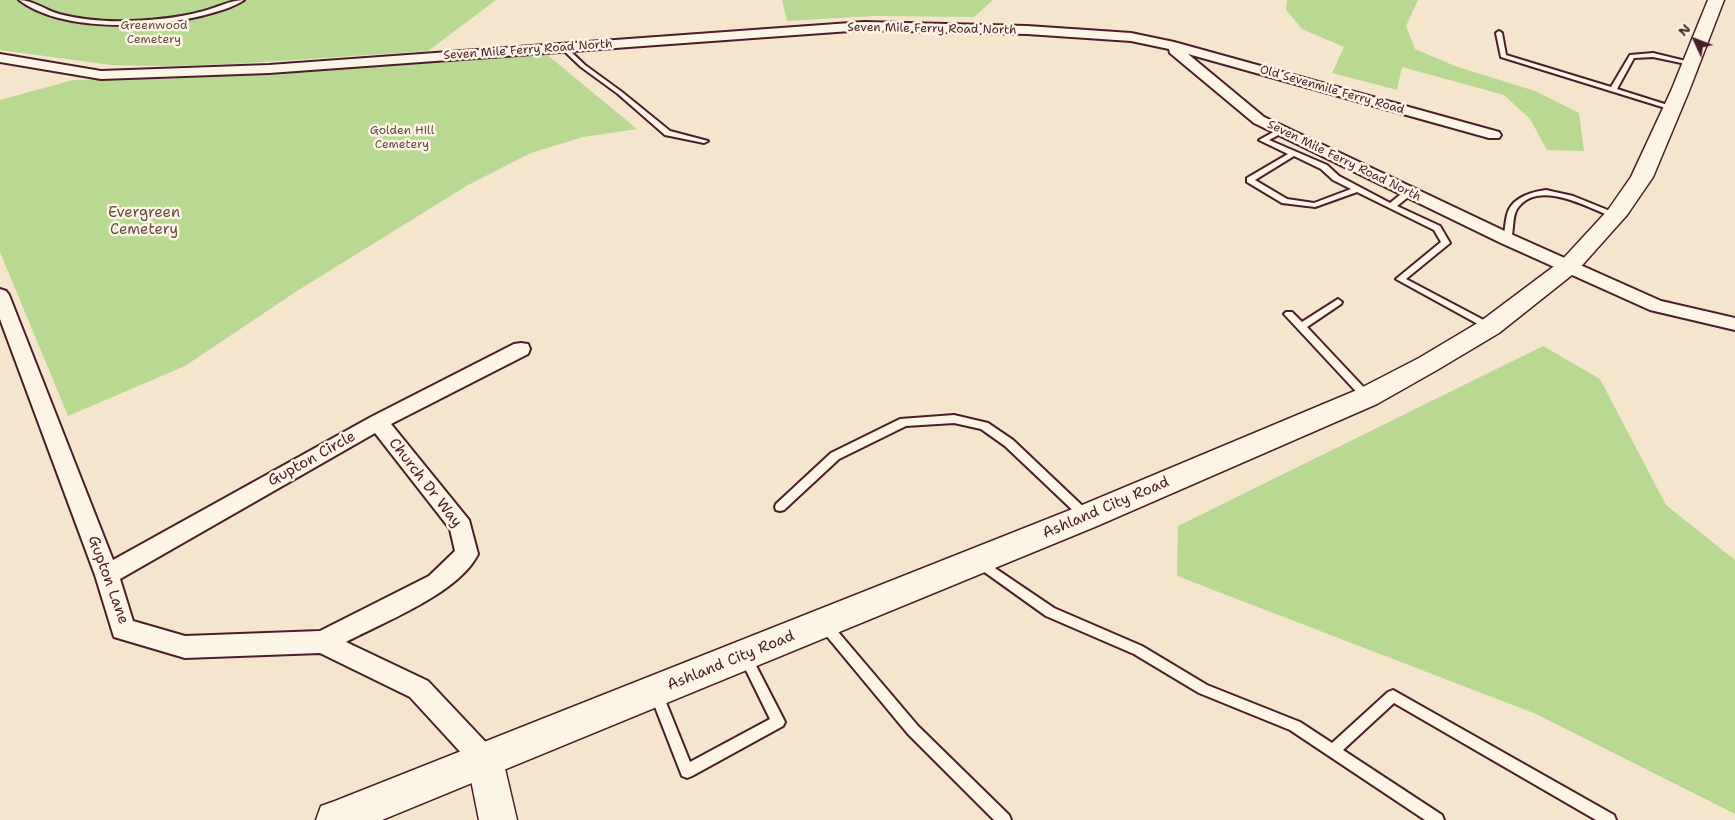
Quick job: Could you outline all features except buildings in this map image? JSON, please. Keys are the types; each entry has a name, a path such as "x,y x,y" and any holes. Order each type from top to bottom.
{"main road":[{"name":"Ashland City Road","path":"335,820 1086,517 1367,397 1428,364 1490,327 1569,266 1616,215 1642,177 1716,0"},
{"path":"485,760 498,820"}],"street":[{"name":"Seven Mile Ferry Road North","path":"0,58 101,75 269,69 864,26 1027,30 1131,37 1169,45 1259,120 1507,239 1656,306 1735,324"},
{"name":"Old Sevenmile Ferry Road","path":"1169,45 1494,135"},
{"name":"Gupton Lane","path":"0,295 107,575 123,629 185,647 322,642 419,689 485,760"},
{"name":"Gupton Circle","path":"107,575 378,422 521,349"},
{"name":"Church Dr Way","path":"322,642 437,583 467,554 461,526 378,422"}],"lane":[{"path":"22,0 64,17 126,22 203,15 241,0"},
{"path":"1499,33 1503,56 1672,108"},
{"path":"563,47 583,66 668,132 704,141"},
{"path":"1613,90 1632,56 1653,55 1691,63"},
{"path":"1282,131 1263,140 1324,167 1336,178 1437,228 1446,243 1400,280 1490,327"},
{"path":"1294,154 1250,180 1285,201 1315,205 1357,188"},
{"path":"1391,206 1409,192"},
{"path":"1507,239 1510,232 1510,216 1516,205 1522,200 1547,192 1616,215"},
{"path":"1302,326 1338,302"},
{"path":"1289,314 1367,397"},
{"path":"780,507 835,456 904,422 954,419 984,426 1010,442 1086,517"},
{"path":"977,561 1050,612 1138,650 1203,689 1295,726 1437,820"},
{"path":"823,623 913,730 1004,820"},
{"path":"655,691 687,771 778,722 744,655"},
{"path":"1333,751 1393,696 1609,820"}],"green space":[{"name":"Greenwood Cemetery","path":"0,0 496,0 428,51 233,64 162,66 111,65 0,50"},
{"path":"782,0 993,0 974,17 873,16 787,21"},
{"path":"1287,0 1418,0 1406,26 1415,49 1455,66 1535,91 1579,113 1584,151 1547,150 1530,119 1504,95 1402,67 1397,90 1332,73 1344,47 1302,29 1286,10"},
{"name":"Evergreen Cemetery","path":"545,53 637,129 583,137 531,153 468,185 297,291 185,366 68,416 0,252 0,100 73,80 190,78 461,57"},
{"path":"1543,346 1600,379 1666,505 1735,560 1735,814 1536,714 1177,576 1178,526"}],"park label":[{"name":"Golden Hill Cemetery","path":"402,138"}]}
